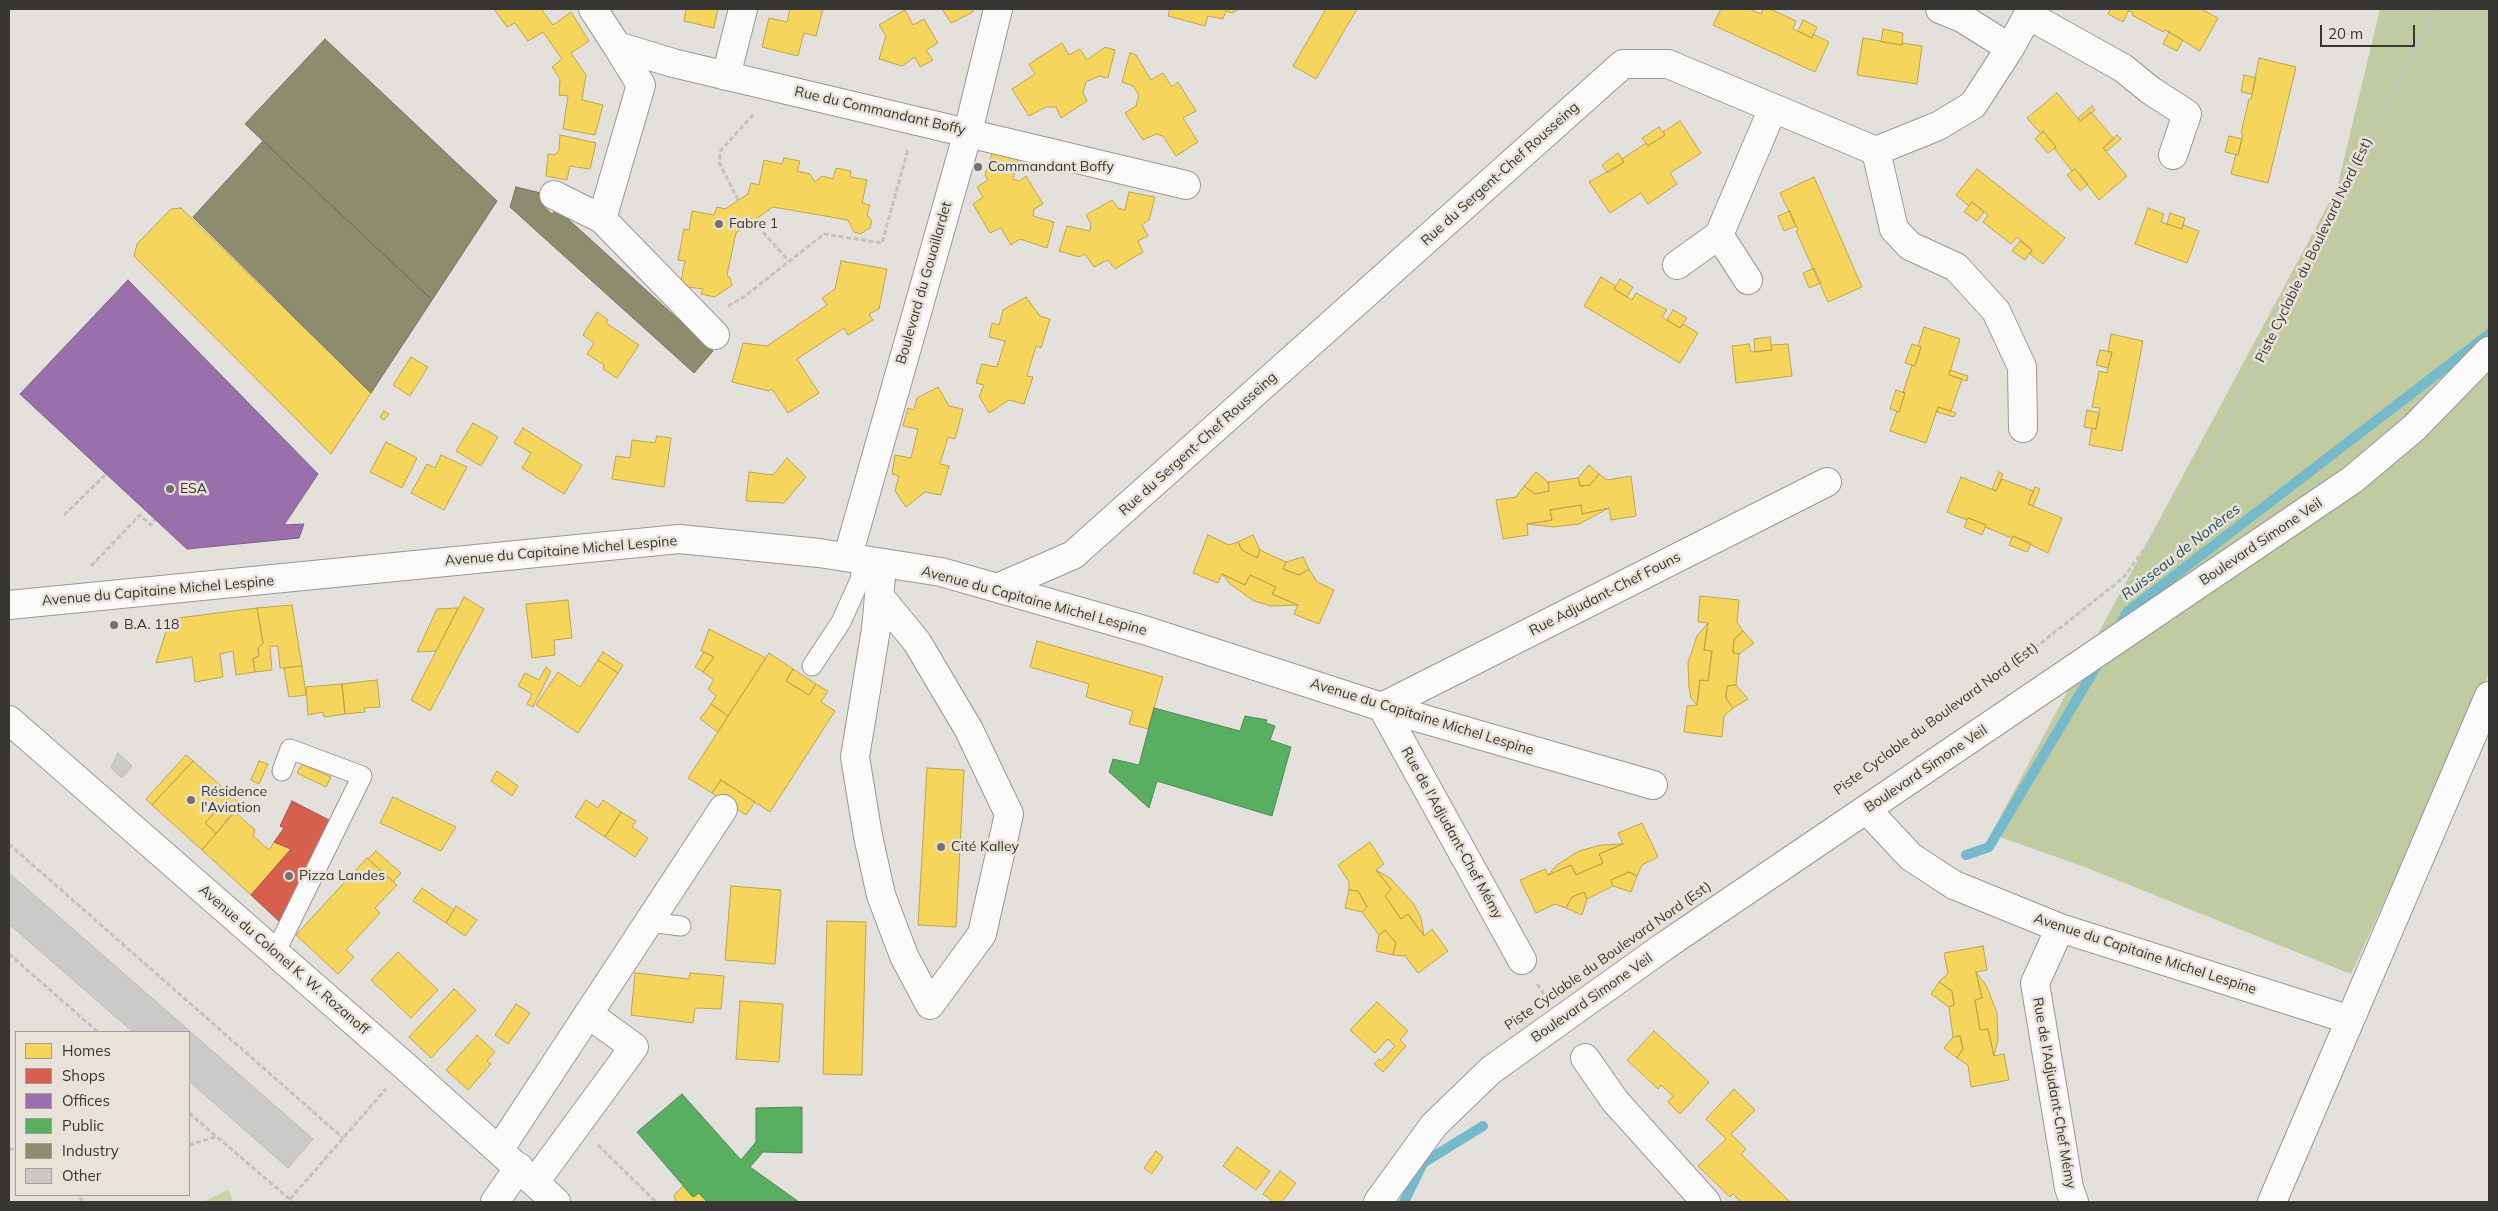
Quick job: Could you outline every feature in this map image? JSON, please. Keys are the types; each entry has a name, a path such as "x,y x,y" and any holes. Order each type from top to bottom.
{"street":[{"path":"593,9 641,85 602,219"},
{"path":"726,76 743,9"},
{"name":"Boulevard du Gouaillardet","path":"879,596 865,559 998,9"},
{"path":"1940,9 1962,18 2010,48"},
{"path":"2023,428 2022,366 1996,311 1956,266 1910,246 1894,230 1876,151 1938,126 1973,105 2010,48 2028,12 2122,68 2150,90 2187,114 2173,156"},
{"name":"Rue du Commandant Boffy","path":"617,46 673,64 1186,184"},
{"name":"Rue du Sergent-Chef Rousseing","path":"997,588 1073,555 1623,64 1668,64 1876,151"},
{"path":"1677,265 1719,235 1773,108"},
{"path":"554,195 602,219 708,328"},
{"path":"1719,235 1748,280"},
{"name":"Boulevard Simone Veil","path":"1378,1202 1434,1125 1491,1070 1666,945 2352,480 2414,428 2489,351"},
{"name":"Rue Adjudant-Chef Founs","path":"1382,706 1827,482"},
{"name":"Avenue du Capitaine Michel Lespine","path":"9,605 678,539 865,559 941,572 1144,630 1382,706 1653,785"},
{"path":"879,596 917,642 969,730 1009,814 982,934 930,1005 904,956 881,895 868,836 855,757 876,628 879,596"},
{"path":"2272,1202 2489,696"},
{"name":"Rue de l'Adjudant-Chef Mémy","path":"1382,706 1522,960"},
{"name":"Avenue du Colonel K. W. Rozanoff","path":"9,720 406,1067 556,1202"},
{"path":"495,1202 518,1166 588,1014 722,809"},
{"name":"Avenue du Capitaine Michel Lespine","path":"1867,810 1911,857 1954,885 2060,928 2335,1016"},
{"name":"Rue de l'Adjudant-Chef Mémy","path":"2060,928 2035,982 2069,1188 2074,1202"},
{"path":"518,1166 577,1124 634,1047 588,1014"},
{"path":"1585,1058 1615,1101 1706,1202"}],"lane":[{"path":"812,666 842,622 860,580 865,559"},
{"path":"275,953 362,776 290,749 282,771"},
{"path":"648,922 681,926"}],"path":[{"name":"Piste Cyclable du Boulevard Nord (Est)","path":"1829,796 1879,758 1992,682 2123,578 2202,470 2296,294 2347,176 2438,9"},
{"path":"738,200 719,162 721,150 779,88"},
{"path":"708,328 824,234 882,243 916,120"},
{"path":"753,221 789,261"},
{"path":"64,515 106,474"},
{"path":"91,566 140,515 151,525 156,520"},
{"path":"9,844 343,1138"},
{"path":"9,954 97,1031"},
{"name":"Piste Cyclable du Boulevard Nord (Est)","path":"1538,1002 1553,991"},
{"path":"190,1114 291,1201 343,1138 406,1067"},
{"path":"577,1124 656,1202"},
{"path":"190,1145 216,1137"}],"green space":[{"path":"2380,9 2489,9 2489,673 2351,974 2082,866 1991,834 2337,188"},
{"path":"228,1190 234,1202 203,1202"}],"building: Homes":[{"path":"494,9 541,9 553,25 571,12 589,41 571,53 586,75 582,100 603,105 595,135 563,129 568,96 559,95 560,79 552,67 562,59 543,32 528,41 515,23 507,27"},
{"path":"686,9 718,9 714,28 684,21"},
{"path":"790,9 823,9 816,36 804,33 798,56 762,47 769,18 787,22"},
{"path":"942,9 973,9 973,12 951,23"},
{"path":"1170,9 1239,9 1232,13 1226,11 1223,19 1208,16 1205,26 1168,16"},
{"path":"1326,9 1357,9 1316,79 1293,66"},
{"path":"1721,9 1749,9 1761,14 1763,9 1770,9 1796,21 1793,29 1812,38 1813,34 1829,42 1815,72 1713,25"},
{"path":"2111,9 2129,10 2123,22 2108,14"},
{"path":"2126,9 2201,9 2218,18 2200,51 2169,32 2165,30 2163,32 2132,15 2133,13"},
{"path":"905,10 913,25 924,19 938,43 926,50 933,60 920,67 915,57 902,66 879,59 886,36 879,25"},
{"path":"1803,20 1817,27 1812,38 1798,31"},
{"path":"1883,29 1903,33 1902,45 1881,42"},
{"path":"2169,32 2183,40 2177,51 2163,44"},
{"path":"1863,38 1902,45 1902,43 1922,46 1917,84 1857,75"},
{"path":"1062,43 1069,55 1080,49 1087,60 1105,47 1115,50 1108,78 1099,76 1086,82 1083,93 1087,101 1061,118 1056,107 1046,107 1029,116 1012,89 1035,74 1029,64"},
{"path":"1130,53 1136,55 1151,80 1163,73 1172,87 1178,82 1196,111 1183,118 1198,142 1176,156 1163,136 1156,134 1143,140 1125,113 1136,106 1139,95 1133,86 1122,82"},
{"path":"2259,58 2296,67 2268,183 2231,174 2236,154 2238,155 2243,134 2241,133 2249,99 2251,99"},
{"path":"2244,75 2256,78 2252,94 2241,92"},
{"path":"2057,93 2080,121 2091,112 2114,139 2103,148 2127,176 2099,200 2075,169 2072,171 2043,131 2041,134 2027,118"},
{"path":"2092,106 2095,110 2080,121 2078,118"},
{"path":"1680,121 1701,153 1670,173 1677,184 1648,204 1641,193 1610,213 1589,182 1624,162 1622,159 1646,143 1648,146 1665,135 1663,132"},
{"path":"1659,127 1665,135 1648,146 1642,138"},
{"path":"2043,131 2056,147 2048,153 2035,139"},
{"path":"560,135 596,143 590,169 570,166 567,180 546,176 548,154 555,155 559,150"},
{"path":"2117,135 2121,139 2107,151 2103,148"},
{"path":"2229,136 2242,139 2238,155 2225,152"},
{"path":"992,153 1018,159 1013,179 1019,181 1026,176 1043,204 1034,209 1033,216 1054,222 1047,248 1020,239 1011,245 1001,228 990,233 973,204 983,197 977,187 988,180 985,175"},
{"path":"1618,153 1624,162 1608,173 1602,165"},
{"name":"Fabre 1","path":"784,158 800,161 797,171 810,174 815,182 822,176 833,179 836,168 851,171 850,177 867,180 862,203 870,205 867,215 872,221 870,228 860,234 854,232 848,220 773,207 736,233 727,275 732,285 715,297 701,294 703,289 680,286 685,261 678,260 684,229 689,230 692,211 714,215 717,207 725,209 748,194 751,183 759,185 764,160 782,164"},
{"path":"1977,169 2065,238 2043,264 2030,254 2032,250 2017,237 2011,244 1983,222 1988,215 1972,202 1969,206 1956,195"},
{"path":"2075,169 2088,184 2080,191 2067,175"},
{"path":"1814,177 1862,287 1828,302 1796,231 1798,230 1780,193"},
{"path":"1129,192 1155,197 1149,220 1142,225 1148,236 1138,241 1143,252 1115,269 1108,260 1094,267 1085,254 1079,257 1059,251 1067,226 1090,231 1091,224 1086,215 1112,200 1118,208 1125,210"},
{"path":"1972,202 1984,212 1977,221 1964,212"},
{"path":"181,208 371,393 331,454 134,256 137,244 171,209"},
{"path":"2148,208 2164,214 2161,222 2182,229 2183,225 2199,231 2187,263 2135,244"},
{"path":"1790,211 1796,226 1784,231 1778,216"},
{"path":"2170,213 2185,218 2182,229 2167,224"},
{"path":"2020,241 2032,250 2025,260 2012,251"},
{"path":"841,261 887,269 879,309 869,314 873,320 848,335 844,328 797,359 819,393 788,413 772,389 769,391 732,382 743,343 767,346 827,305 822,298 835,289"},
{"path":"1814,268 1821,283 1809,288 1803,273"},
{"path":"1601,277 1616,286 1614,289 1632,300 1636,293 1667,310 1662,317 1680,328 1683,324 1698,333 1680,363 1584,306"},
{"path":"1620,279 1633,287 1627,297 1614,289"},
{"path":"1026,297 1040,316 1050,319 1041,348 1036,346 1027,376 1033,377 1024,404 1009,400 989,413 979,396 984,385 976,383 982,364 997,367 1005,341 989,337 992,323 999,325 1003,310"},
{"path":"1673,310 1687,318 1680,328 1667,320"},
{"path":"597,312 608,320 606,323 639,345 617,378 603,369 604,365 587,354 594,343 583,335"},
{"path":"1924,327 1960,339 1949,375 1962,379 1951,411 1938,407 1926,443 1890,431 1897,411 1899,412 1912,365 1915,366 1921,347 1918,346"},
{"path":"2111,334 2143,341 2122,451 2089,445 2092,428 2096,429 2100,408 2092,407 2099,371 2107,373 2112,352 2108,352"},
{"path":"1770,337 1772,350 1755,352 1754,339"},
{"path":"1749,344 1751,352 1772,350 1771,345 1788,344 1792,376 1736,383 1732,346"},
{"path":"1912,344 1921,347 1915,366 1905,363"},
{"path":"2100,350 2112,352 2108,368 2096,365"},
{"path":"411,357 428,367 410,396 393,385"},
{"path":"1950,370 1968,376 1967,381 1949,375"},
{"path":"938,387 949,406 963,409 955,439 948,437 940,464 949,466 941,495 925,492 906,507 895,491 899,476 892,474 895,455 911,458 918,429 903,426 908,408 914,410 917,398"},
{"path":"1896,390 1905,393 1899,412 1890,409"},
{"path":"1938,407 1956,413 1954,417 1937,412"},
{"path":"2087,410 2099,413 2096,429 2084,427"},
{"path":"384,411 389,414 384,420 380,417"},
{"path":"473,423 498,437 481,466 456,451"},
{"path":"523,428 582,465 564,494 522,468 531,453 514,443"},
{"path":"657,436 671,438 664,487 612,479 616,456 630,458 632,440 655,443"},
{"path":"386,442 417,458 402,488 370,472"},
{"path":"441,455 467,467 444,510 411,493 427,464 435,468"},
{"path":"787,458 806,477 784,503 746,501 749,472 773,475"},
{"path":"1589,465 1599,474 1590,485 1580,486 1578,478"},
{"path":"1536,472 1548,482 1549,491 1535,494 1524,486"},
{"path":"1999,472 2003,474 1996,491 1992,489"},
{"path":"1599,474 1607,480 1631,476 1636,516 1611,520 1609,508 1582,514 1581,505 1550,510 1552,520 1527,524 1528,535 1503,539 1496,500 1516,497 1524,486 1535,494 1549,491 1548,482 1578,478 1580,486 1590,485"},
{"path":"1961,477 1996,491 2002,479 2033,491 2028,504 2062,518 2048,553 2013,536 2012,538 1985,527 1986,525 1947,512"},
{"path":"2035,487 2040,489 2033,506 2028,504"},
{"path":"1581,505 1582,514 1609,508 1579,524 1553,527 1527,524 1552,520 1550,510"},
{"path":"1968,518 1986,525 1982,535 1964,527"},
{"path":"1208,535 1229,545 1238,542 1242,550 1257,558 1260,550 1286,562 1283,569 1299,575 1309,569 1317,582 1334,590 1319,624 1294,614 1298,605 1272,594 1276,587 1250,575 1245,585 1222,574 1218,583 1193,573"},
{"path":"1253,535 1260,550 1257,558 1242,550 1238,542"},
{"path":"2013,536 2031,543 2027,552 2009,545"},
{"path":"1303,557 1309,569 1299,575 1283,569 1286,562"},
{"path":"1222,574 1245,585 1250,575 1276,587 1272,594 1298,605 1271,606 1254,601 1230,584"},
{"path":"1700,596 1739,600 1737,622 1743,631 1734,639 1733,653 1739,654 1736,685 1727,686 1726,698 1733,708 1724,716 1722,737 1684,732 1687,706 1697,705 1700,680 1708,681 1712,651 1704,650 1708,623 1698,622"},
{"path":"464,597 484,609 430,711 411,700"},
{"path":"568,600 572,638 554,640 555,655 532,658 526,604"},
{"path":"292,605 302,666 280,668 278,646 270,646 272,670 255,672 253,659 259,656 258,648 263,643 257,608"},
{"path":"257,608 263,643 258,648 259,656 253,659 255,672 236,675 233,651 220,654 223,677 195,682 192,657 156,663 170,619"},
{"path":"458,608 436,651 417,652 437,609"},
{"path":"1708,623 1704,650 1712,651 1708,681 1700,680 1697,705 1691,698 1688,663 1697,636"},
{"path":"709,629 766,658 728,716 711,704 716,696 708,689 714,680 703,672 714,657 701,651"},
{"path":"1743,631 1754,643 1739,654 1733,653 1734,639"},
{"path":"1037,641 1163,677 1148,729 1129,724 1133,711 1086,697 1089,684 1030,667"},
{"path":"603,652 623,665 618,673 598,660"},
{"path":"704,652 714,657 703,672 695,667"},
{"path":"769,653 793,669 786,681 809,695 816,684 828,691 821,702 835,711 770,812 721,780 712,793 688,778"},
{"path":"598,660 618,673 578,733 536,705 558,672 580,687"},
{"path":"302,666 306,695 289,697 284,668"},
{"path":"546,667 551,671 533,707 527,704 532,694 518,686 525,673 539,680"},
{"path":"793,669 816,684 809,695 786,681"},
{"path":"377,680 380,707 364,708 365,712 345,714 342,684"},
{"path":"342,684 345,714 324,717 323,712 308,715 306,687"},
{"path":"1736,685 1748,699 1733,708 1726,698 1727,686"},
{"path":"711,704 728,716 718,732 700,719"},
{"path":"186,755 193,761 152,805 146,799"},
{"name":"Résidence l'Aviation","path":"193,761 231,795 205,823 216,833 202,850 152,805"},
{"path":"259,761 268,764 259,784 251,780"},
{"path":"302,764 331,777 326,787 297,773"},
{"name":"Cité Kalley","path":"927,768 964,770 956,927 918,925"},
{"path":"497,771 518,786 512,796 491,781"},
{"path":"721,780 755,802 746,815 712,793"},
{"path":"231,795 240,804 216,833 205,823"},
{"path":"393,797 456,827 441,851 380,823"},
{"path":"586,800 598,808 603,800 621,812 605,837 575,817"},
{"path":"235,812 255,830 253,836 269,850 274,842 291,849 251,895 202,850"},
{"path":"621,812 636,821 632,827 648,838 635,857 605,837"},
{"path":"1642,823 1658,857 1642,865 1637,876 1629,872 1611,880 1613,886 1587,899 1584,892 1572,897 1566,908 1555,904 1536,913 1520,880 1545,869 1548,875 1571,865 1576,875 1603,863 1599,854 1623,844 1618,833"},
{"path":"1370,842 1384,864 1376,870 1391,889 1385,896 1401,919 1408,914 1424,936 1432,929 1448,951 1418,973 1405,956 1393,955 1396,943 1385,930 1379,935 1362,912 1367,907 1358,891 1349,890 1349,882 1338,865"},
{"path":"1623,844 1599,854 1603,863 1576,875 1571,865 1548,875 1557,865 1579,851 1601,845"},
{"path":"376,851 401,873 393,882 368,859"},
{"path":"367,858 397,885 375,908 380,913 346,950 354,957 338,974 296,935"},
{"path":"1376,870 1390,878 1413,903 1421,918 1424,936 1408,914 1401,919 1385,896 1391,889"},
{"path":"1629,872 1637,876 1631,892 1613,886 1611,880"},
{"path":"731,886 781,890 775,964 725,960"},
{"path":"422,888 454,910 446,923 413,901"},
{"path":"1349,890 1358,891 1367,907 1362,912 1345,908"},
{"path":"1584,892 1587,899 1582,915 1566,908 1572,897"},
{"path":"456,906 477,920 465,936 446,923"},
{"path":"827,921 866,922 862,1075 823,1074"},
{"path":"1385,930 1396,943 1393,955 1376,951 1379,935"},
{"path":"1983,946 1987,970 1976,972 1982,998 1975,1000 1980,1030 1988,1029 1994,1056 2004,1054 2009,1080 1971,1087 1968,1065 1957,1058 1963,1049 1960,1036 1953,1037 1949,1007 1954,1005 1952,991 1939,982 1948,973 1944,953"},
{"path":"398,952 438,990 411,1018 371,980"},
{"path":"1976,972 1987,987 1997,1013 1998,1040 1994,1056 1988,1029 1980,1030 1975,1000 1982,998"},
{"path":"635,973 689,979 690,973 724,976 721,1009 695,1008 693,1023 631,1015"},
{"path":"1939,982 1952,991 1954,1005 1949,1007 1931,994"},
{"path":"454,989 476,1010 431,1058 409,1037"},
{"path":"740,1001 783,1004 779,1062 736,1059"},
{"path":"1377,1002 1408,1031 1400,1040 1406,1046 1383,1072 1374,1064 1379,1059 1381,1061 1395,1046 1388,1039 1375,1053 1350,1030"},
{"path":"516,1004 530,1013 508,1044 495,1035"},
{"path":"1654,1031 1709,1082 1680,1114 1668,1102 1673,1096 1661,1085 1658,1089 1627,1060"},
{"path":"477,1035 495,1052 487,1061 491,1064 468,1090 446,1070"},
{"path":"1960,1036 1963,1049 1957,1058 1944,1048 1953,1037"},
{"path":"1734,1089 1755,1110 1731,1134 1746,1149 1741,1154 1790,1202 1741,1202 1733,1194 1730,1197 1698,1166 1726,1139 1706,1119"},
{"path":"1237,1147 1270,1171 1256,1190 1223,1166"},
{"path":"1156,1151 1163,1157 1152,1174 1144,1168"},
{"path":"1280,1171 1296,1183 1282,1202 1274,1202 1263,1194"},
{"path":"683,1186 693,1197 699,1193 707,1202 676,1202 674,1195"}],"building: Shops":[{"path":"292,801 329,820 281,923 251,895 291,849 274,842 284,828 280,826"}],"building: Offices":[{"path":"128,280 318,474 284,525 304,524 299,538 187,549 20,394"}],"building: Public":[{"path":"1154,708 1240,731 1245,716 1267,720 1266,723 1275,726 1270,740 1291,747 1272,816 1157,781 1149,808 1109,772 1113,759 1139,765"},
{"path":"682,1094 741,1160 756,1142 756,1108 802,1107 802,1153 763,1152 750,1167 799,1202 707,1202 699,1193 693,1197 637,1132"}],"building: Industry":[{"path":"325,39 497,201 432,300 245,124"},
{"path":"263,141 432,300 371,393 193,217"},
{"path":"516,187 545,194 543,206 552,214 557,209 713,351 694,373 510,207"}],"building: Other":[{"path":"118,753 132,766 122,778 111,768"},
{"path":"9,873 190,1031 132,1031 9,924"},
{"path":"190,1031 313,1139 288,1168 190,1082"}],"waterway":[{"name":"Ruisseau de Nonères","path":"2117,630 2127,612 2489,334"},
{"name":"Ruisseau de Nonères","path":"1966,855 1989,847 2099,662"},
{"name":"Ruisseau de Nonères","path":"1404,1202 1423,1163 1483,1126"}],"place":[{"name":"Commandant Boffy","path":"978,167"},
{"name":"Fabre 1","path":"719,224"},
{"name":"ESA","path":"170,489"},
{"name":"B.A. 118","path":"114,625"},
{"name":"Résidence l'Aviation","path":"191,800"},
{"name":"Cité Kalley","path":"941,847"},
{"name":"Pizza Landes","path":"289,876"}]}
